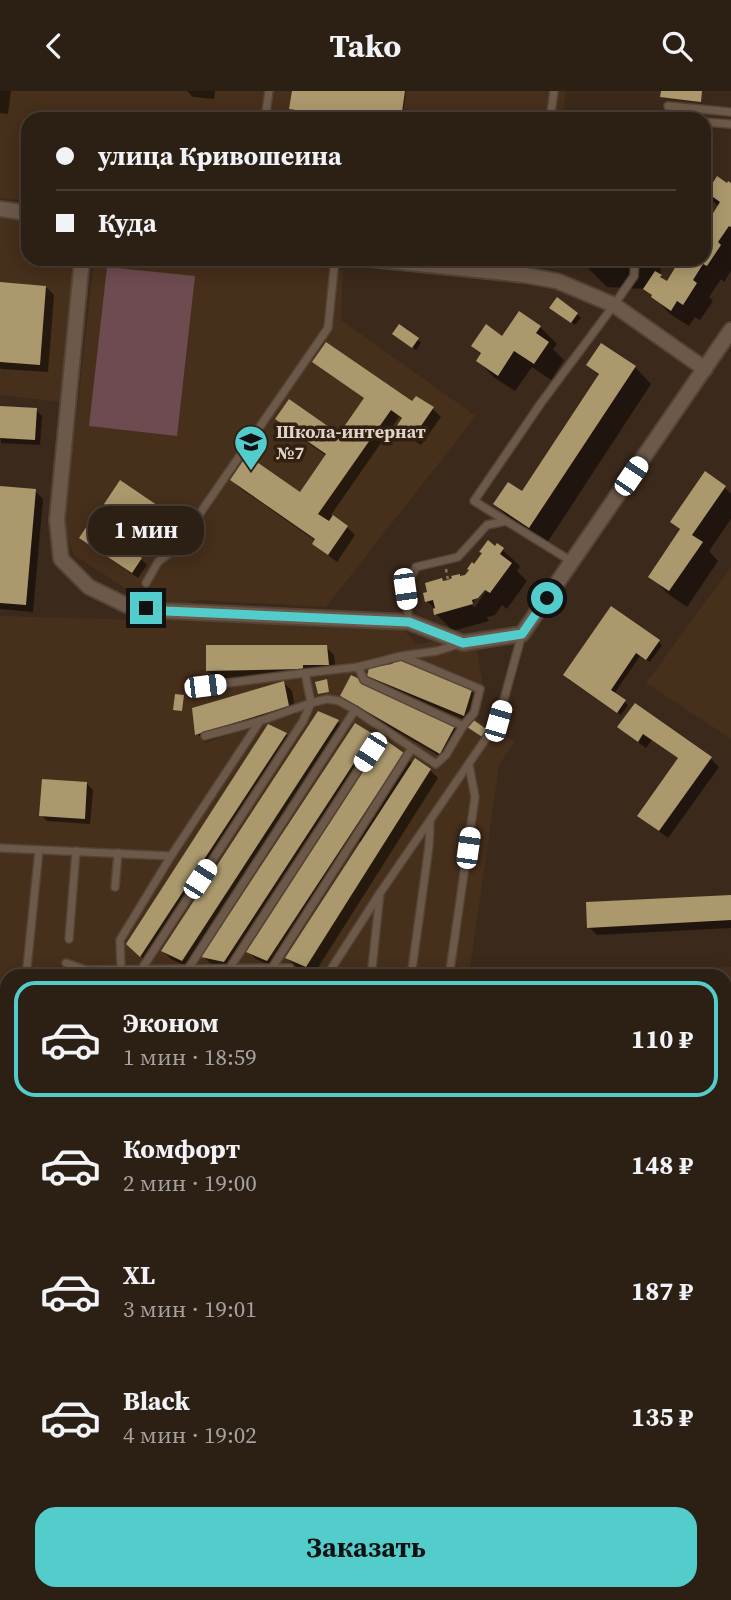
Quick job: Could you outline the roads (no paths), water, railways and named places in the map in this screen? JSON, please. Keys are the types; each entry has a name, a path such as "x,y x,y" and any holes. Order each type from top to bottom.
{"street":[{"path":"0,209 21,212"},
{"path":"81,266 57,520 61,559 89,587 126,605 166,611 409,622 463,643 522,634 731,330"},
{"path":"437,266 557,281 614,305 705,369"}],"lane":[{"path":"266,112 269,91"},
{"path":"551,112 554,91"},
{"path":"668,106 731,112"},
{"path":"711,123 731,124"},
{"path":"146,583 158,562 176,548 328,328 334,266"},
{"path":"524,275 526,266"},
{"path":"572,562 474,501 541,403 634,276 635,266"},
{"path":"409,622 405,589 416,567 458,557 486,525 506,521"},
{"path":"331,969 498,721 522,634"},
{"path":"205,686 358,667 463,643"},
{"path":"205,736 327,699 340,701 436,764 446,755 474,713 480,689 401,656"},
{"path":"358,667 364,680 463,726"},
{"path":"138,969 303,721 311,703 304,674"},
{"path":"188,969 355,710"},
{"path":"121,969 120,940 171,856 260,721"},
{"path":"229,968 384,730"},
{"path":"272,968 412,748"},
{"path":"450,969 475,797 469,765"},
{"path":"412,969 430,822"},
{"path":"0,848 171,856"},
{"path":"27,969 39,850"},
{"path":"69,939 76,852"},
{"path":"115,887 118,853"},
{"path":"372,969 380,893"},
{"path":"66,963 83,969"},
{"path":"188,969 290,968"}],"place":[{"name":"Школа-интернат №7","path":"251,472"}]}
